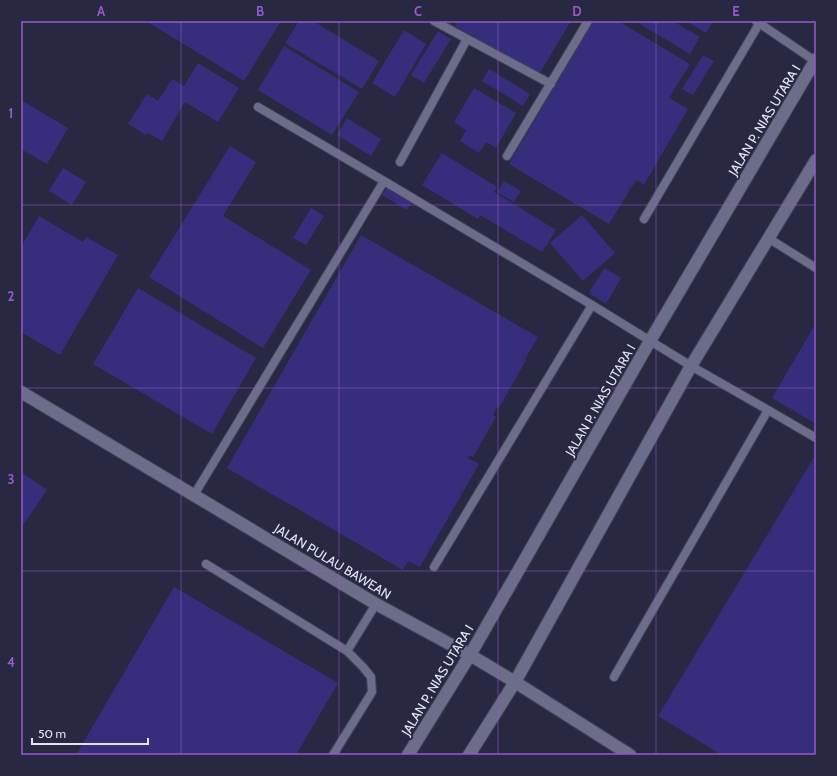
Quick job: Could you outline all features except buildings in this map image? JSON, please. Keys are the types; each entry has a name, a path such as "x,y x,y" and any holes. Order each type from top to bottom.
{"street":[{"name":"JALAN P. NIAS UTARA I","path":"408,755 470,655 650,341 815,60"},
{"path":"469,755 515,682 691,366 816,160"},
{"name":"JALAN PULAU BAWEAN","path":"21,392 376,604 470,655 630,755"}],"lane":[{"path":"434,21 550,84"},
{"path":"507,156 588,21"},
{"path":"644,219 757,22 815,60"},
{"path":"400,162 467,39"},
{"path":"258,107 592,305 691,366 816,438"},
{"path":"194,495 384,181"},
{"path":"768,238 816,268"},
{"path":"434,567 592,305"},
{"path":"614,677 768,410"},
{"path":"206,564 347,651 364,667 371,677 372,692 334,755"},
{"path":"347,651 376,604"}]}
